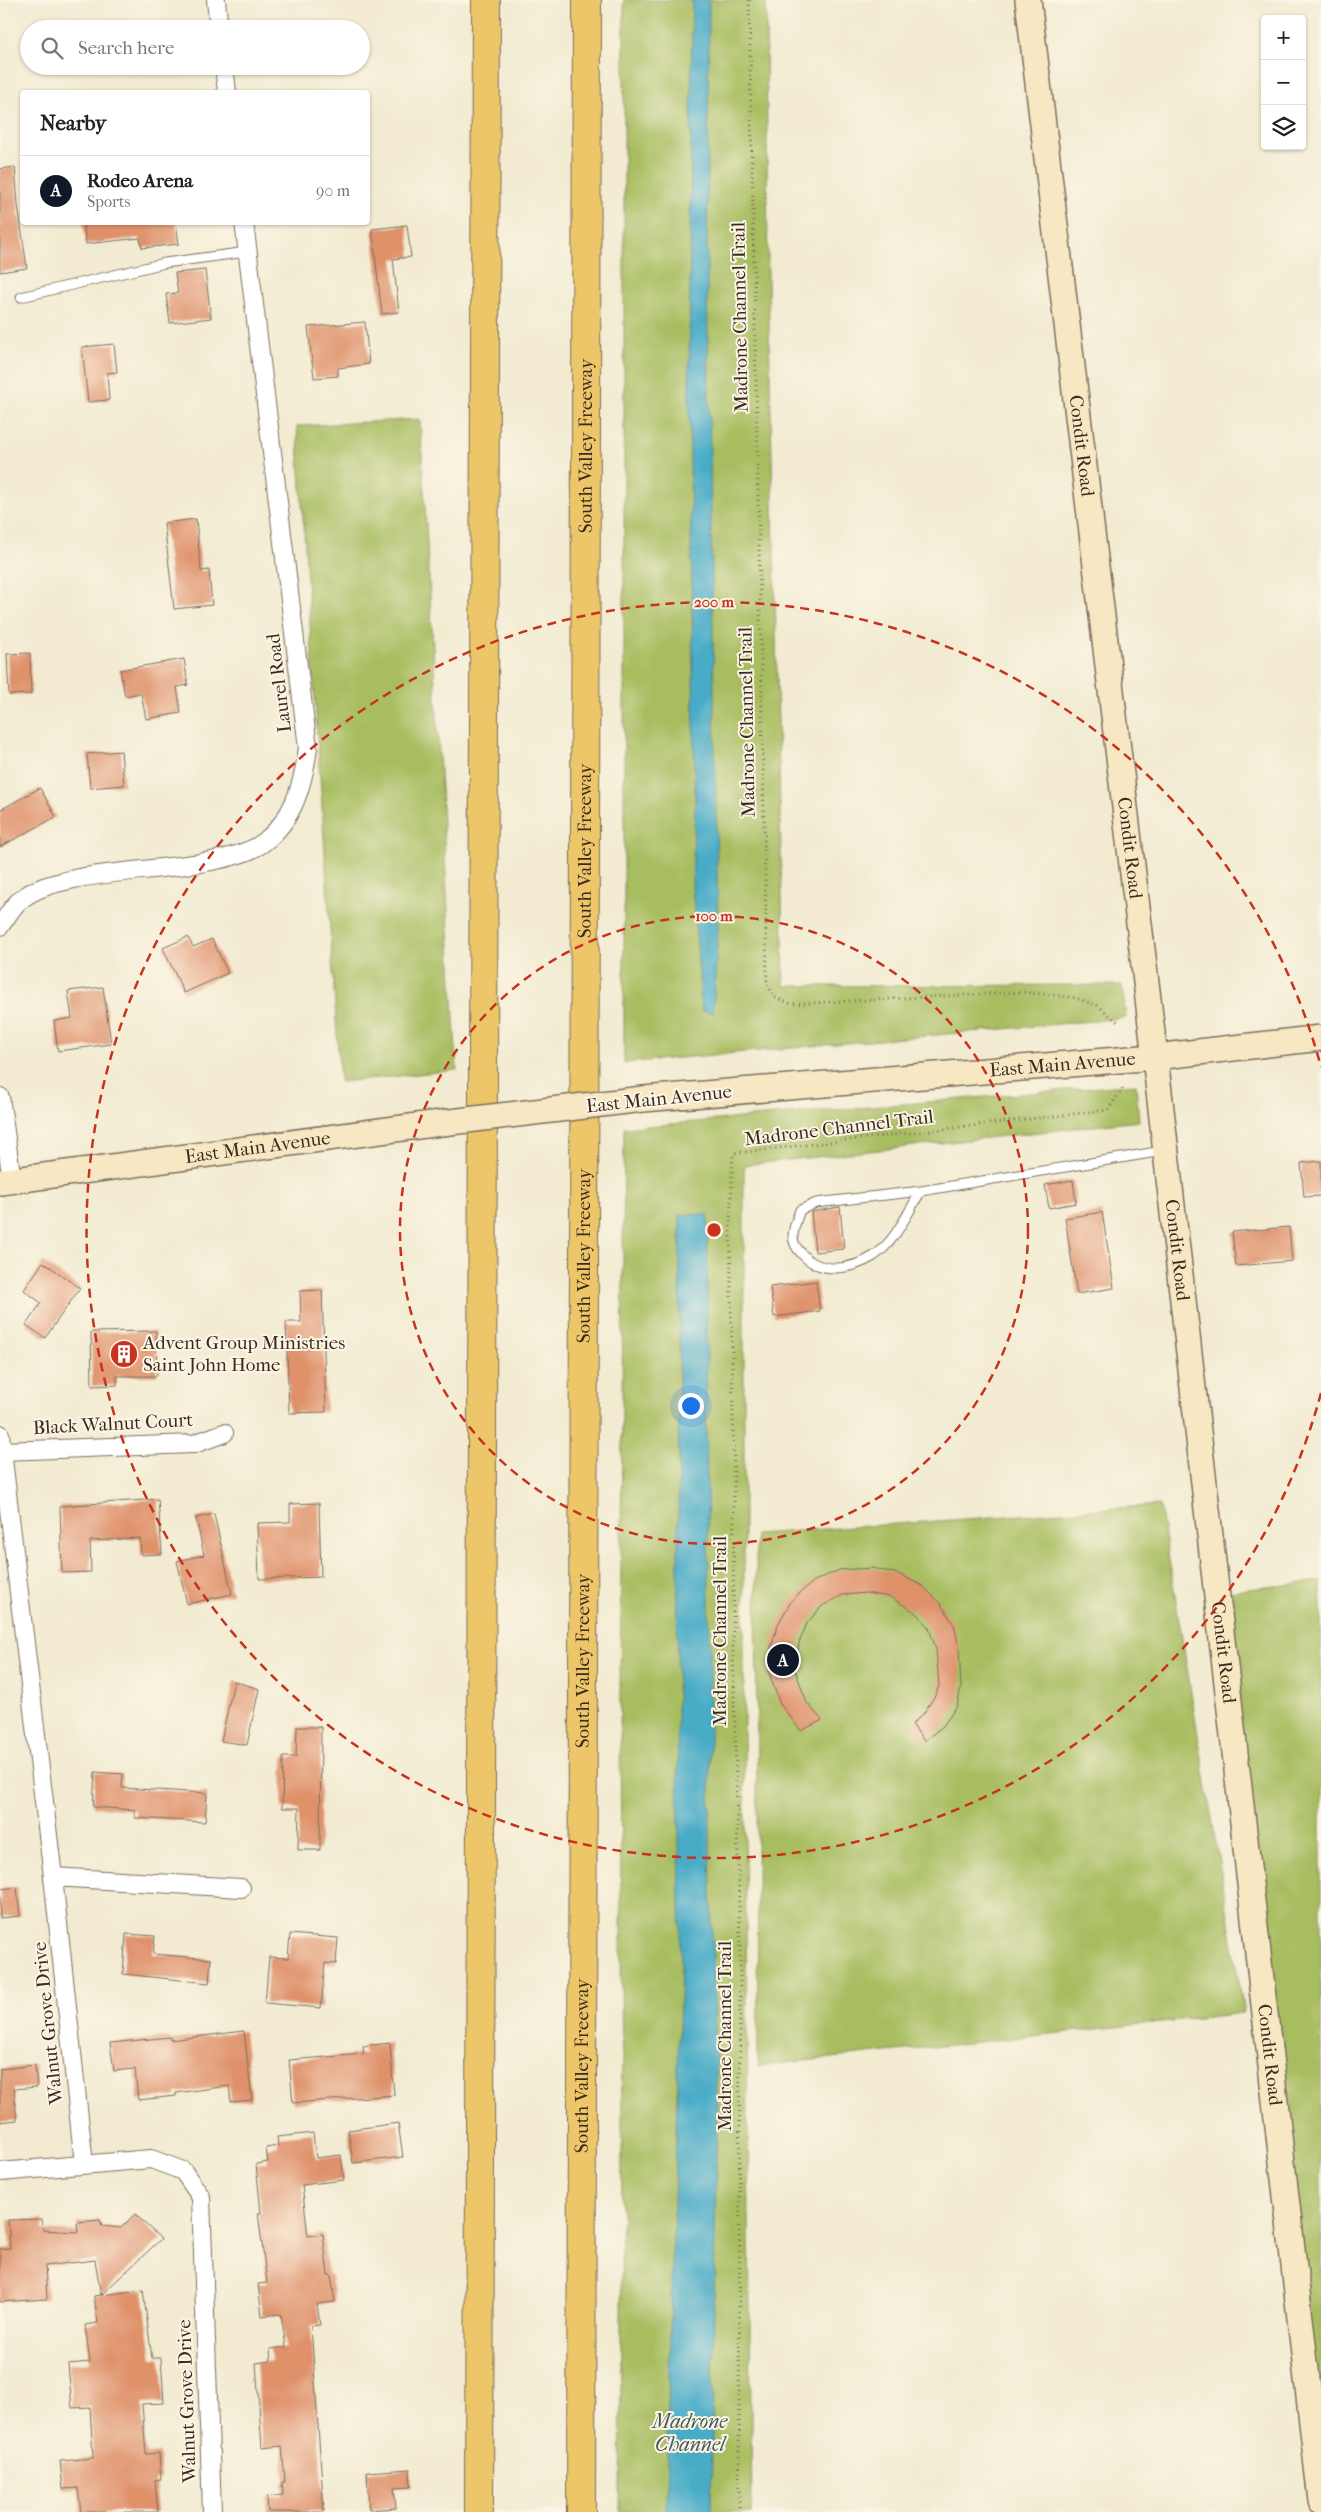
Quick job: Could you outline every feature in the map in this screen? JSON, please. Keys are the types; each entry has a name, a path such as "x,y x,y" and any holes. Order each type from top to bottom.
{"highway":[{"path":"479,2512 486,0"},
{"name":"South Valley Freeway","path":"581,2512 587,0"}],"street":[{"path":"216,0 219,20"},
{"name":"Condit Road","path":"1028,0 1166,1150 1321,2501"},
{"path":"225,75 227,90"},
{"name":"Laurel Road","path":"0,926 19,901 47,885 94,874 227,859 264,843 287,819 303,784 308,748 244,225"},
{"name":"East Main Avenue","path":"6,1181 643,1099 1155,1057 1321,1038"},
{"path":"0,1096 6,1181"},
{"name":"Black Walnut Court","path":"1,1443 194,1444 224,1433"},
{"name":"Walnut Grove Drive","path":"1,1443 54,1877 84,2164 151,2159 183,2171 201,2197 212,2512"},
{"path":"54,1877 241,1888"},
{"path":"0,2172 84,2164"}],"lane":[{"path":"21,297 137,269 247,252"},
{"path":"921,1191 887,1244 875,1255 856,1265 829,1269 810,1263 798,1250 793,1238 800,1210 822,1202 921,1191 1166,1150"}],"path":[{"name":"Madrone Channel Trail","path":"749,0 767,982 774,997 791,1004 1023,992 1072,997 1097,1005 1120,1024"},
{"name":"Madrone Channel Trail","path":"739,2512 740,1948 733,1674 734,1485 730,1224 733,1156 745,1152 1108,1110 1123,1088"}],"green space":[{"path":"624,0 766,0 768,282 784,986 1122,985 1126,1018 624,1063"},
{"path":"420,419 457,1070 340,1082 297,426"},
{"path":"1136,1084 1139,1121 744,1165 744,1732 752,2512 620,2512 622,2150 620,1694 624,1128"},
{"path":"1160,1505 1244,2013 758,2066 756,1534"},
{"path":"1321,1581 1321,2485 1221,1592"}],"water":[{"path":"692,0 709,0 707,280 718,930 713,1013 702,1011 692,885 695,806 689,392"},
{"name":"Madrone Channel","path":"708,1214 706,1427 710,1652 710,1851 717,2099 711,2512 666,2512 681,1964 677,1708 680,1215"}],"building":[{"path":"15,167 20,225 27,268 0,272 0,169"},
{"path":"83,225 176,225 179,244 142,248 140,238 86,244"},
{"path":"407,225 411,257 393,259 399,312 382,314 372,229"},
{"path":"205,270 211,318 170,323 166,294 178,293 175,273"},
{"path":"365,322 369,364 338,368 338,376 314,378 308,327"},
{"path":"114,344 117,372 107,373 109,400 88,402 82,347"},
{"path":"196,519 201,571 209,570 212,605 174,609 164,523"},
{"path":"30,653 31,694 9,695 7,654"},
{"path":"184,659 188,685 177,687 181,713 146,719 141,693 125,696 120,670"},
{"path":"121,751 124,785 90,788 87,754"},
{"path":"40,788 56,817 0,847 0,810"},
{"path":"188,937 193,947 212,939 228,973 184,993 163,948"},
{"path":"103,987 111,1044 58,1051 54,1021 72,1018 68,991"},
{"path":"1321,1161 1321,1196 1304,1197 1301,1163"},
{"path":"1073,1180 1076,1203 1049,1208 1045,1185"},
{"path":"840,1207 844,1249 815,1252 811,1212"},
{"path":"1102,1212 1114,1288 1077,1294 1065,1218"},
{"path":"1289,1227 1292,1261 1236,1266 1232,1232"},
{"path":"43,1262 80,1288 45,1338 26,1325 41,1303 24,1290"},
{"path":"816,1281 820,1311 774,1317 770,1287"},
{"path":"322,1290 326,1412 289,1413 286,1322 301,1322 300,1291"},
{"name":"Advent Group Ministries Saint John Home","path":"156,1331 157,1376 117,1376 117,1385 92,1386 91,1332"},
{"path":"158,1499 162,1554 141,1555 140,1538 90,1541 91,1572 62,1573 60,1506"},
{"path":"319,1503 321,1577 259,1579 257,1523 290,1522 290,1504"},
{"path":"214,1514 232,1594 187,1604 177,1561 204,1555 196,1518"},
{"path":"873,1568 899,1574 923,1586 941,1604 954,1625 959,1647 961,1687 957,1706 943,1726 924,1741 912,1724 923,1714 939,1686 936,1649 929,1628 915,1612 890,1597 866,1593 843,1595 822,1606 807,1623 799,1643 795,1670 807,1703 822,1720 801,1731 780,1704 769,1673 771,1648 778,1624 792,1600 814,1581 839,1570"},
{"path":"234,1681 259,1689 247,1745 221,1741"},
{"path":"297,1727 321,1727 320,1850 298,1850 299,1808 282,1808 283,1757 296,1757"},
{"path":"95,1772 123,1774 122,1788 207,1793 205,1822 135,1818 135,1810 93,1807"},
{"path":"17,1887 20,1916 0,1918 0,1889"},
{"path":"126,1934 155,1936 153,1954 211,1959 209,1983 123,1974"},
{"path":"290,1934 338,1938 336,1964 325,1963 321,2008 265,2003 269,1957 288,1958"},
{"path":"244,2031 252,2100 231,2102 229,2086 176,2093 176,2096 138,2100 135,2069 114,2071 110,2043 170,2037 170,2040"},
{"path":"390,2043 394,2095 293,2103 289,2060 364,2054 363,2046"},
{"path":"35,2065 37,2087 14,2089 17,2120 0,2122 0,2069"},
{"path":"398,2123 403,2157 353,2163 348,2130"},
{"path":"313,2133 316,2158 341,2155 344,2180 302,2185 308,2236 323,2234 328,2275 331,2275 335,2302 317,2304 320,2325 311,2326 324,2512 268,2512 267,2497 283,2495 282,2482 285,2482 282,2446 262,2448 256,2363 271,2361 270,2349 286,2347 281,2314 262,2316 258,2284 267,2283 258,2213 261,2213 256,2164 268,2162 266,2148 278,2146 277,2137"},
{"path":"135,2214 161,2239 101,2295 95,2260 45,2266 47,2299 0,2302 0,2249 10,2248 8,2220 42,2219 43,2230 78,2232 77,2222 100,2220 102,2226 121,2228"},
{"path":"143,2290 152,2358 161,2358 164,2403 142,2404 146,2454 159,2453 161,2479 155,2480 158,2512 81,2512 78,2488 63,2489 60,2461 93,2458 90,2407 72,2408 68,2364 90,2362 85,2325 98,2323 94,2296"},
{"path":"410,2469 411,2487 394,2488 396,2508 369,2510 367,2472"}],"place":[{"name":"Advent Group Ministries Saint John Home","path":"124,1354"},
{"name":"Rodeo Arena","path":"783,1660"}]}
